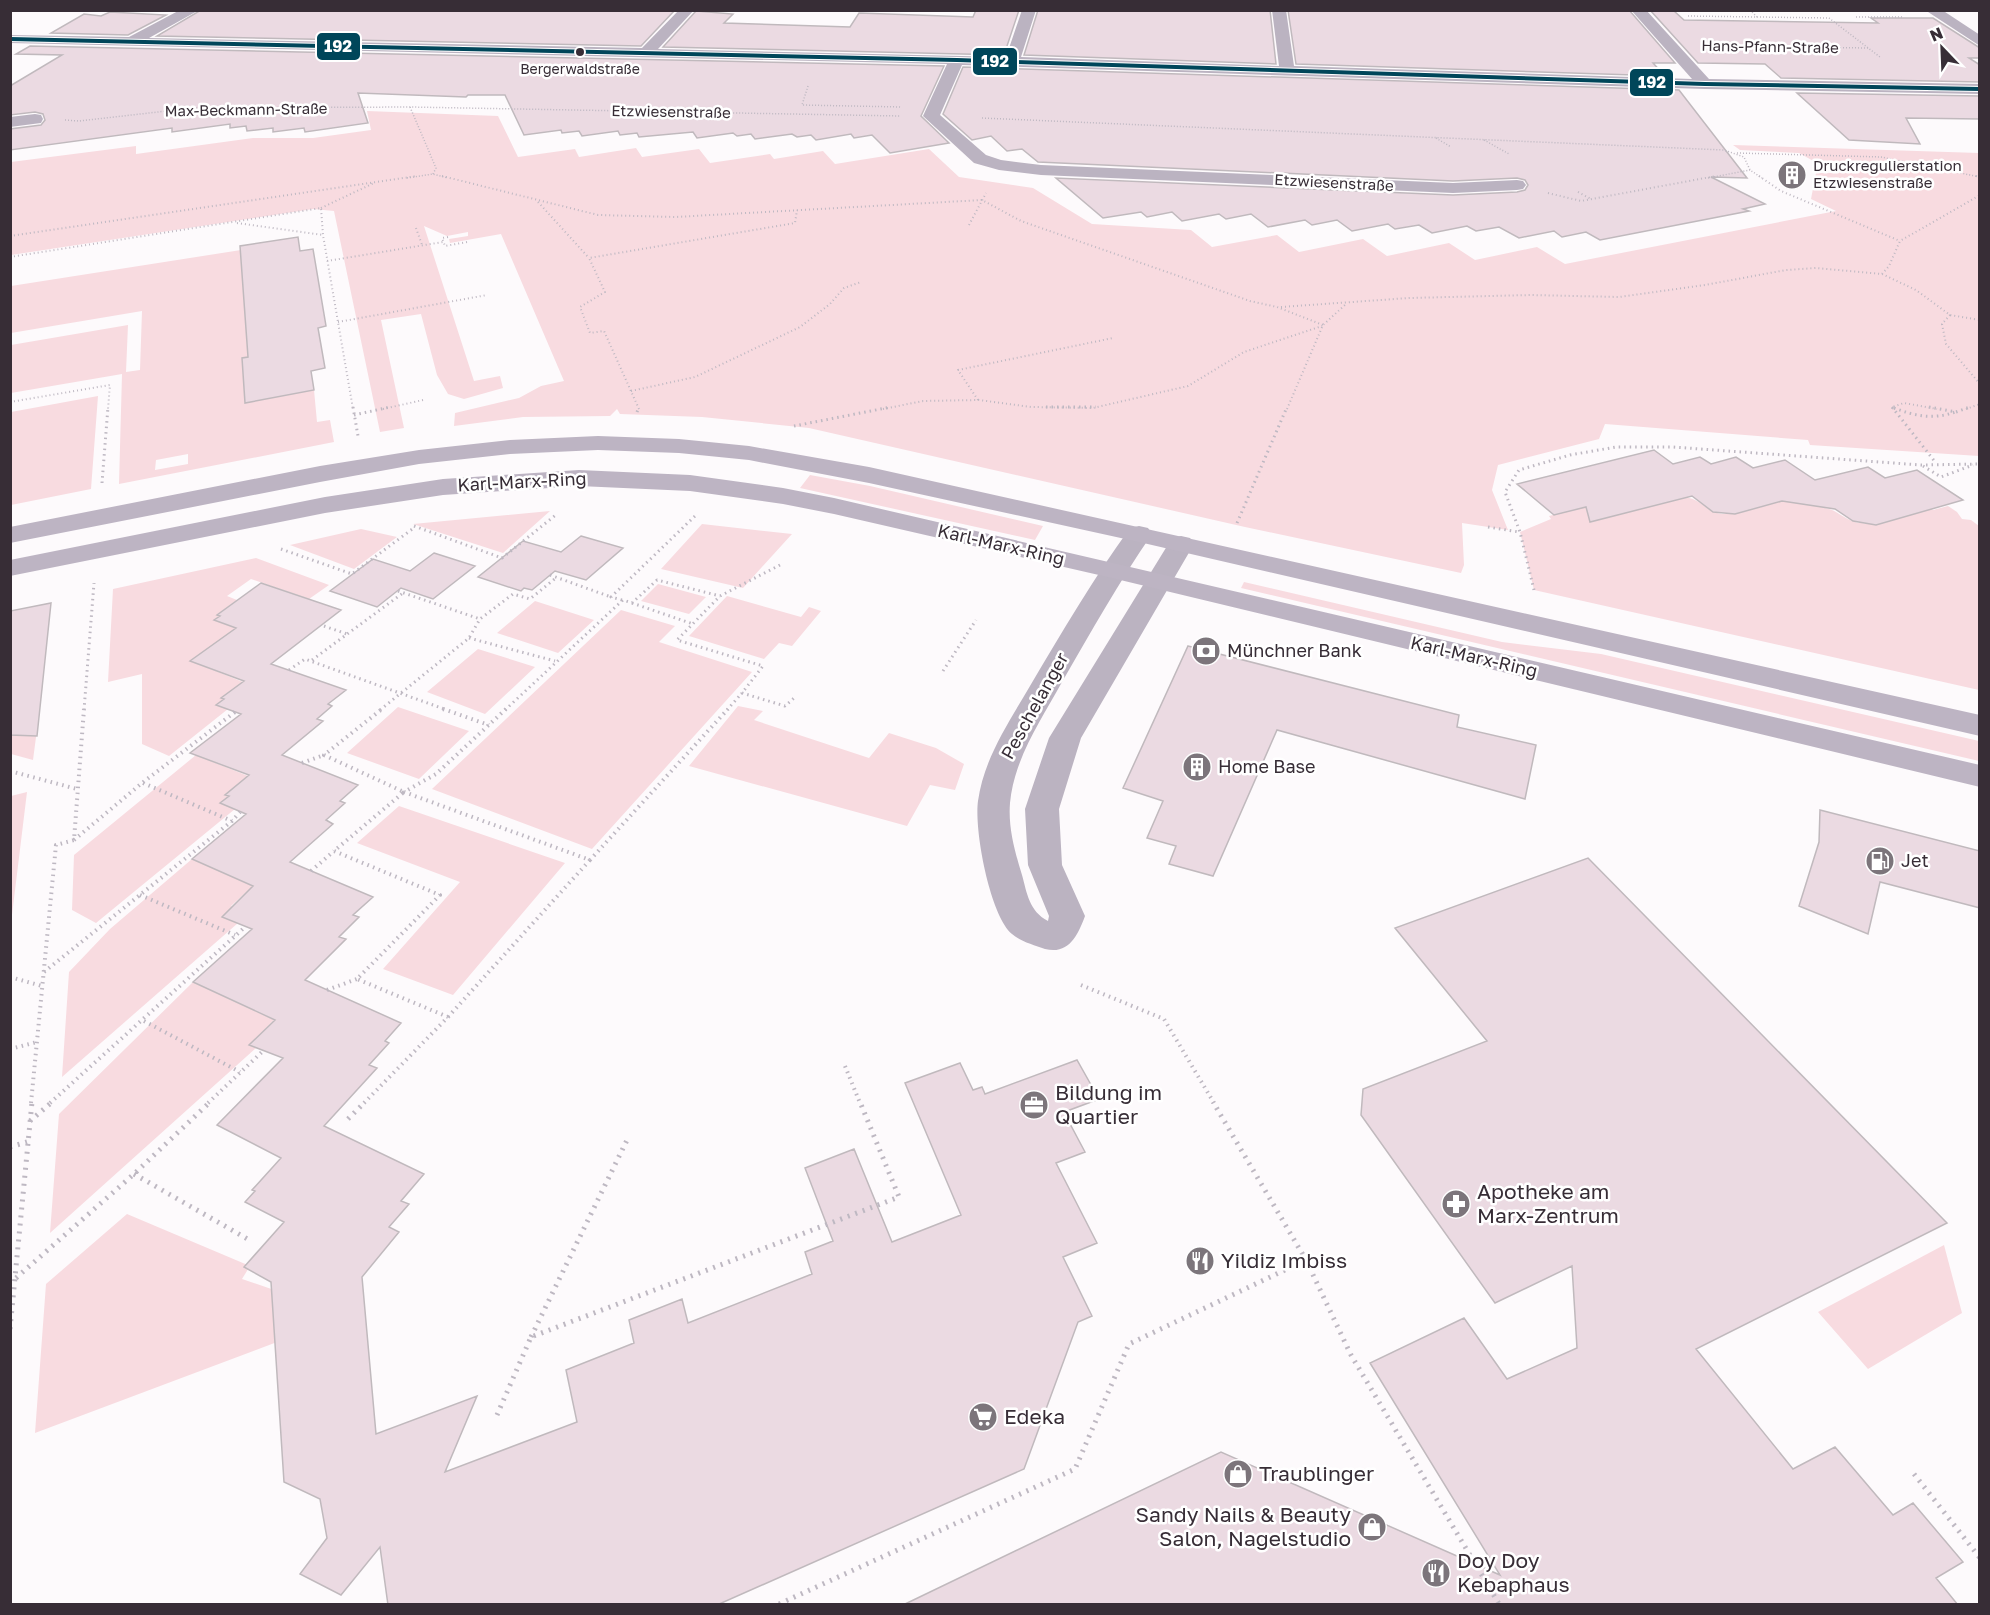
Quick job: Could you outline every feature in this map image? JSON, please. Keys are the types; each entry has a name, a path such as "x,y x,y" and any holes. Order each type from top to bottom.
{"main road":[{"name":"Karl-Marx-Ring","path":"10,535 363,466 510,447 598,443 679,446 749,453 869,475 1139,534 1980,726"},
{"name":"Karl-Marx-Ring","path":"10,568 380,495 540,478 629,479 690,483 783,496 1112,570 1980,776"}],"street":[{"path":"130,42 192,10"},
{"path":"646,53 687,10"},
{"path":"1012,62 1029,10"},
{"path":"1279,10 1287,71"},
{"path":"1932,10 1980,42"},
{"name":"Hans-Pfann-Straße","path":"1640,13 1705,84"},
{"path":"10,39 957,60 1705,84 1980,89"},
{"path":"933,112 957,60"},
{"name":"Etzwiesenstraße","path":"933,112 980,159 999,165 1041,170 1453,188 1517,185"},
{"path":"10,122 34,119"},
{"name":"Peschelanger","path":"1139,534 1112,570 1005,757 995,794 995,842 1015,911 1025,926 1035,932 1055,937 1063,927 1067,916 1045,865 1042,809 1065,738 1181,544"}],"path":[{"name":"Hans-Pfann-Straße","path":"1750,10 1758,17"},
{"name":"Hans-Pfann-Straße","path":"1640,13 1829,18 1869,48"},
{"name":"Hans-Pfann-Straße","path":"1670,46 1869,48"},
{"path":"1869,48 1924,89"},
{"path":"809,83 802,105 933,112"},
{"path":"410,107 436,168 433,174"},
{"name":"Etzwiesenstraße","path":"410,107 933,112 1435,138 1710,148 1737,153 1881,157 1980,177"},
{"name":"Max-Beckmann-Straße","path":"34,119 79,121 193,108 410,107"},
{"path":"1435,138 1451,147"},
{"path":"1737,153 1744,157 1750,170 1781,191 1900,241"},
{"path":"1517,185 1581,201 1750,170"},
{"path":"10,236 433,174 538,202 598,215 634,217 675,217 982,200 1031,225 1323,325"},
{"path":"10,257 321,208 378,181"},
{"path":"1578,192 1591,200"},
{"path":"1882,274 1889,266 1900,241 1980,195"},
{"path":"969,225 982,200"},
{"path":"538,202 589,258 604,292 579,307 590,333 604,331 639,408 636,414"},
{"path":"321,208 327,261 363,466"},
{"path":"589,258 795,223 797,210"},
{"path":"234,222 323,235"},
{"path":"416,228 422,245"},
{"path":"443,242 442,238 448,237"},
{"path":"327,261 443,242"},
{"path":"443,242 445,246 467,242"},
{"path":"1277,308 1462,296 1619,297 1656,293 1786,270 1806,269 1882,274 1916,290 1950,315 1980,320"},
{"path":"631,391 694,377 800,327 830,304 844,288 861,282"},
{"path":"338,322 487,295"},
{"path":"791,427 923,401 979,400 1031,408 1093,408 1152,396 1188,386 1244,352 1297,336 1323,325 1346,303"},
{"path":"1950,315 1942,324 1946,344 1980,384"},
{"path":"1234,530 1323,325"},
{"path":"979,400 958,370 1113,338"},
{"path":"10,402 110,385 99,518"},
{"path":"354,415 423,400"},
{"path":"1892,407 1904,403 1956,412"},
{"path":"1892,407 1910,415 1940,419 1980,404"},
{"path":"1892,407 1936,463"},
{"path":"1537,598 1520,532 1505,492 1519,470 1581,453 1616,447 1673,447 1921,465 1978,464"},
{"path":"1921,465 1941,477 1978,464"},
{"path":"611,597 702,509"},
{"path":"404,523 502,558 561,511"},
{"path":"274,547 352,574 415,527"},
{"path":"1488,527 1520,532"},
{"path":"74,840 97,550"},
{"path":"348,1119 448,1017 742,693 763,666 677,640 720,596 780,565"},
{"path":"550,575 693,624"},
{"path":"302,763 324,755 401,694 469,638 480,619 513,594 530,599 557,577"},
{"path":"632,603 657,580 720,596"},
{"path":"398,591 480,619"},
{"path":"312,661 403,592"},
{"path":"311,871 404,792 436,774 622,600"},
{"path":"944,671 976,620"},
{"path":"324,626 348,634"},
{"path":"469,638 555,661"},
{"path":"290,670 305,659 489,725"},
{"path":"742,693 784,706 794,698"},
{"path":"10,1329 56,845 74,840 142,783 235,712"},
{"path":"324,755 404,792 590,860"},
{"path":"10,771 77,789"},
{"path":"142,783 232,821"},
{"path":"44,972 232,821 240,812"},
{"path":"327,990 357,979 440,895 334,851"},
{"path":"140,895 235,935"},
{"path":"30,1121 144,1021 245,927"},
{"path":"10,976 42,986"},
{"path":"357,979 448,1017"},
{"path":"1081,985 1164,1019 1306,1260 1351,1355 1498,1605"},
{"path":"144,1021 240,1072"},
{"path":"10,1049 37,1042"},
{"path":"15,1278 134,1174 263,1051"},
{"path":"531,1337 899,1197 845,1066"},
{"path":"497,1415 531,1337 628,1138"},
{"path":"10,1147 27,1142"},
{"path":"134,1174 251,1241"},
{"path":"779,1605 1075,1469 1130,1344 1306,1260"},
{"path":"1914,1474 1980,1558"}],"shaded area":[{"path":"367,111 498,116 518,157 575,149 579,157 636,148 642,157 699,149 710,163 770,154 774,159 823,151 835,164 929,149 959,177 1033,188 1092,224 1191,230 1212,247 1277,235 1299,252 1363,239 1387,256 1449,243 1475,260 1537,247 1565,264 1836,211 1811,199 1816,173 1835,173 1799,153 1740,150 1733,145 1979,153 1979,456 1810,445 1808,440 1605,424 1599,439 1498,465 1492,490 1508,530 1462,523 1464,565 1461,573 1245,527 809,428 702,417 620,414 617,409 610,416 523,417 454,426 455,413 519,398 541,386 564,381 501,234 450,243 449,239 468,236 468,232 447,236 424,226 474,381 500,376 503,388 464,399 448,394 437,375 421,314 381,320 404,428 380,432 334,211 313,209 11,255 11,162 136,146 136,154 253,138 313,138 371,130"},
{"path":"241,250 249,357 242,358 245,402 314,390 317,422 330,420 334,442 119,484 122,374 11,393 11,345 128,325 126,372 140,370 142,311 11,333 11,286","holes":["188,454 188,464 155,470 156,460"]},
{"path":"98,396 91,489 11,505 11,412"},
{"path":"810,475 870,486 1043,526 1035,540 800,488"},
{"path":"1685,497 1696,500 1710,510 1722,514 1761,507 1761,501 1823,502 1825,508 1851,521 1873,523 1882,522 1924,504 1933,510 1948,506 1962,519 1971,520 1979,526 1979,690 1534,590 1520,532 1551,519 1549,516 1596,504"},
{"path":"550,511 503,553 413,524"},
{"path":"702,524 792,534 743,588 661,569"},
{"path":"361,529 397,537 354,569 290,545"},
{"path":"256,558 329,585 309,599 251,579 227,596 237,600 218,614 220,616 214,620 236,628 191,661 243,682 222,698 224,699 217,705 228,709 169,756 142,744 142,674 108,682 113,589"},
{"path":"1244,582 1502,642 1601,654 1979,741 1979,761 1241,588"},
{"path":"658,584 706,597 689,614 641,601"},
{"path":"727,596 801,617 809,607 821,611 792,646 779,643 764,659 689,636"},
{"path":"535,601 594,620 558,653 497,633"},
{"path":"621,610 675,626 659,642 752,672 592,849 432,789"},
{"path":"478,649 535,667 485,714 427,692"},
{"path":"43,684 33,760 11,754 11,692"},
{"path":"738,706 763,711 754,720 869,758 889,733 936,748 964,764 955,790 930,785 907,826 689,766"},
{"path":"398,707 469,731 419,779 347,753"},
{"path":"196,755 248,776 226,794 229,796 220,803 235,809 96,923 72,910 74,855"},
{"path":"27,792 11,923 11,796"},
{"path":"399,806 565,863 453,995 383,969 460,882 357,843"},
{"path":"192,859 254,885 231,906 233,907 223,917 238,923 62,1077 69,972 110,929"},
{"path":"193,982 274,1020 249,1045 256,1048 50,1233 59,1114"},
{"path":"127,1214 250,1266 242,1279 283,1293 285,1339 35,1433 46,1284"},
{"path":"1944,1245 1962,1313 1868,1369 1818,1312"}],"building":[{"path":"201,10 675,10 641,46 157,36"},
{"path":"976,10 1019,10 1004,55 663,47 696,11 733,14 724,23 850,27 859,13 973,17"},
{"path":"1038,10 1270,10 1276,64 1024,55"},
{"path":"1288,10 1629,10 1675,63 1653,63 1665,76 1296,64"},
{"path":"1650,10 1674,11 1684,20 1878,23 1871,18 1933,18 1980,48 1980,58 1969,58 1980,65 1980,82 1781,78 1765,64 1698,63"},
{"path":"110,12 166,15 128,35 51,33 84,14 101,16"},
{"path":"30,46 944,66 921,116 949,143 890,153 872,135 854,138 851,134 816,140 811,135 797,137 792,134 755,139 751,134 737,136 733,133 697,138 693,132 639,137 637,133 620,135 618,131 582,136 579,131 562,133 561,130 524,135 505,95 468,95 466,97 358,93 368,123 305,132 304,128 273,132 273,128 247,131 246,126 230,128 230,124 172,132 172,128 10,150 10,129 41,125 45,120 43,114 35,112 10,115 10,86 62,55 16,54"},
{"path":"963,67 1679,90 1747,178 1711,177 1765,204 1743,209 1749,211 1600,240 1586,232 1562,237 1554,231 1519,238 1499,227 1476,231 1467,226 1432,233 1419,225 1395,229 1388,224 1352,231 1337,220 1312,225 1305,220 1268,227 1251,214 1226,219 1219,214 1182,221 1172,212 1147,217 1141,212 1103,218 1056,178 1453,195 1517,192 1525,190 1528,185 1525,180 1517,178 1453,181 1038,162 1022,149 1007,151 991,136 972,140 943,114"},
{"path":"1797,93 1980,96 1980,119 1906,118 1920,144 1849,140"},
{"path":"298,237 300,251 313,249 326,326 318,328 325,368 311,371 314,390 245,403 242,358 248,357 240,246"},
{"path":"1654,450 1673,464 1700,457 1711,464 1736,457 1753,468 1785,460 1815,480 1868,467 1885,478 1917,470 1963,500 1876,525 1853,521 1835,509 1782,501 1735,514 1713,512 1692,496 1590,522 1586,507 1554,515 1517,484"},
{"path":"581,536 623,548 586,580 555,571 532,590 524,588 521,591 478,577 523,541 561,552"},
{"path":"434,553 475,566 433,599 401,588 377,607 330,591 373,559 410,571"},
{"path":"261,583 341,610 271,664 346,690 328,704 332,706 317,719 323,721 282,755 358,785 340,801 345,803 326,820 333,824 290,862 373,897 353,915 359,917 339,937 346,939 305,980 401,1023 385,1041 389,1043 369,1065 377,1068 324,1126 424,1174 401,1201 409,1204 389,1227 399,1232 362,1277 376,1434 477,1396 445,1472 577,1422 566,1370 634,1343 629,1320 682,1299 688,1323 812,1274 805,1252 833,1241 805,1168 854,1149 892,1242 961,1215 905,1083 960,1063 973,1090 982,1087 985,1094 1077,1060 1099,1099 1067,1111 1071,1118 1068,1120 1085,1152 1056,1163 1097,1243 1063,1257 1092,1316 1078,1322 1024,1469 717,1605 388,1605 380,1547 341,1595 300,1574 327,1538 320,1499 284,1482 271,1282 244,1267 284,1222 245,1202 255,1191 252,1190 281,1158 217,1125 283,1058 249,1045 275,1020 193,982 252,929 222,917 253,886 192,859 246,814 220,803 229,796 225,795 249,775 190,753 241,714 216,705 224,699 221,698 244,681 190,661 236,628 214,620 220,616 217,615"},
{"path":"51,603 37,736 10,735 10,611"},
{"name":"Home Base","path":"1188,646 1459,715 1457,727 1536,745 1525,799 1277,730 1213,876 1169,864 1176,846 1147,838 1163,801 1123,788"},
{"path":"1820,810 1980,851 1980,908 1880,882 1868,934 1799,906 1819,842"},
{"path":"1588,858 1947,1223 1696,1349 1793,1469 1835,1447 1893,1515 1913,1503 1963,1562 1936,1578 1958,1605 903,1605 1221,1452 1500,1575 1370,1363 1464,1318 1507,1379 1577,1348 1572,1266 1495,1303 1361,1115 1363,1089 1487,1041 1395,928"}],"transit line":[{"name":"192","path":"10,39 957,60 1705,84 1980,89"}],"place":[{"name":"Bergerwaldstraße","path":"580,52"},
{"name":"Druckregulierstation Etzwiesenstraße","path":"1792,175"},
{"name":"Münchner Bank","path":"1206,651"},
{"name":"Home Base","path":"1197,767"},
{"name":"Jet","path":"1880,861"},
{"name":"Bildung im Quartier","path":"1034,1105"},
{"name":"Apotheke am Marx-Zentrum","path":"1456,1204"},
{"name":"Yildiz Imbiss","path":"1200,1261"},
{"name":"Edeka","path":"983,1417"},
{"name":"Traublinger","path":"1238,1474"},
{"name":"Sandy Nails & Beauty Salon, Nagelstudio","path":"1372,1527"},
{"name":"Doy Doy Kebaphaus","path":"1436,1573"}]}
